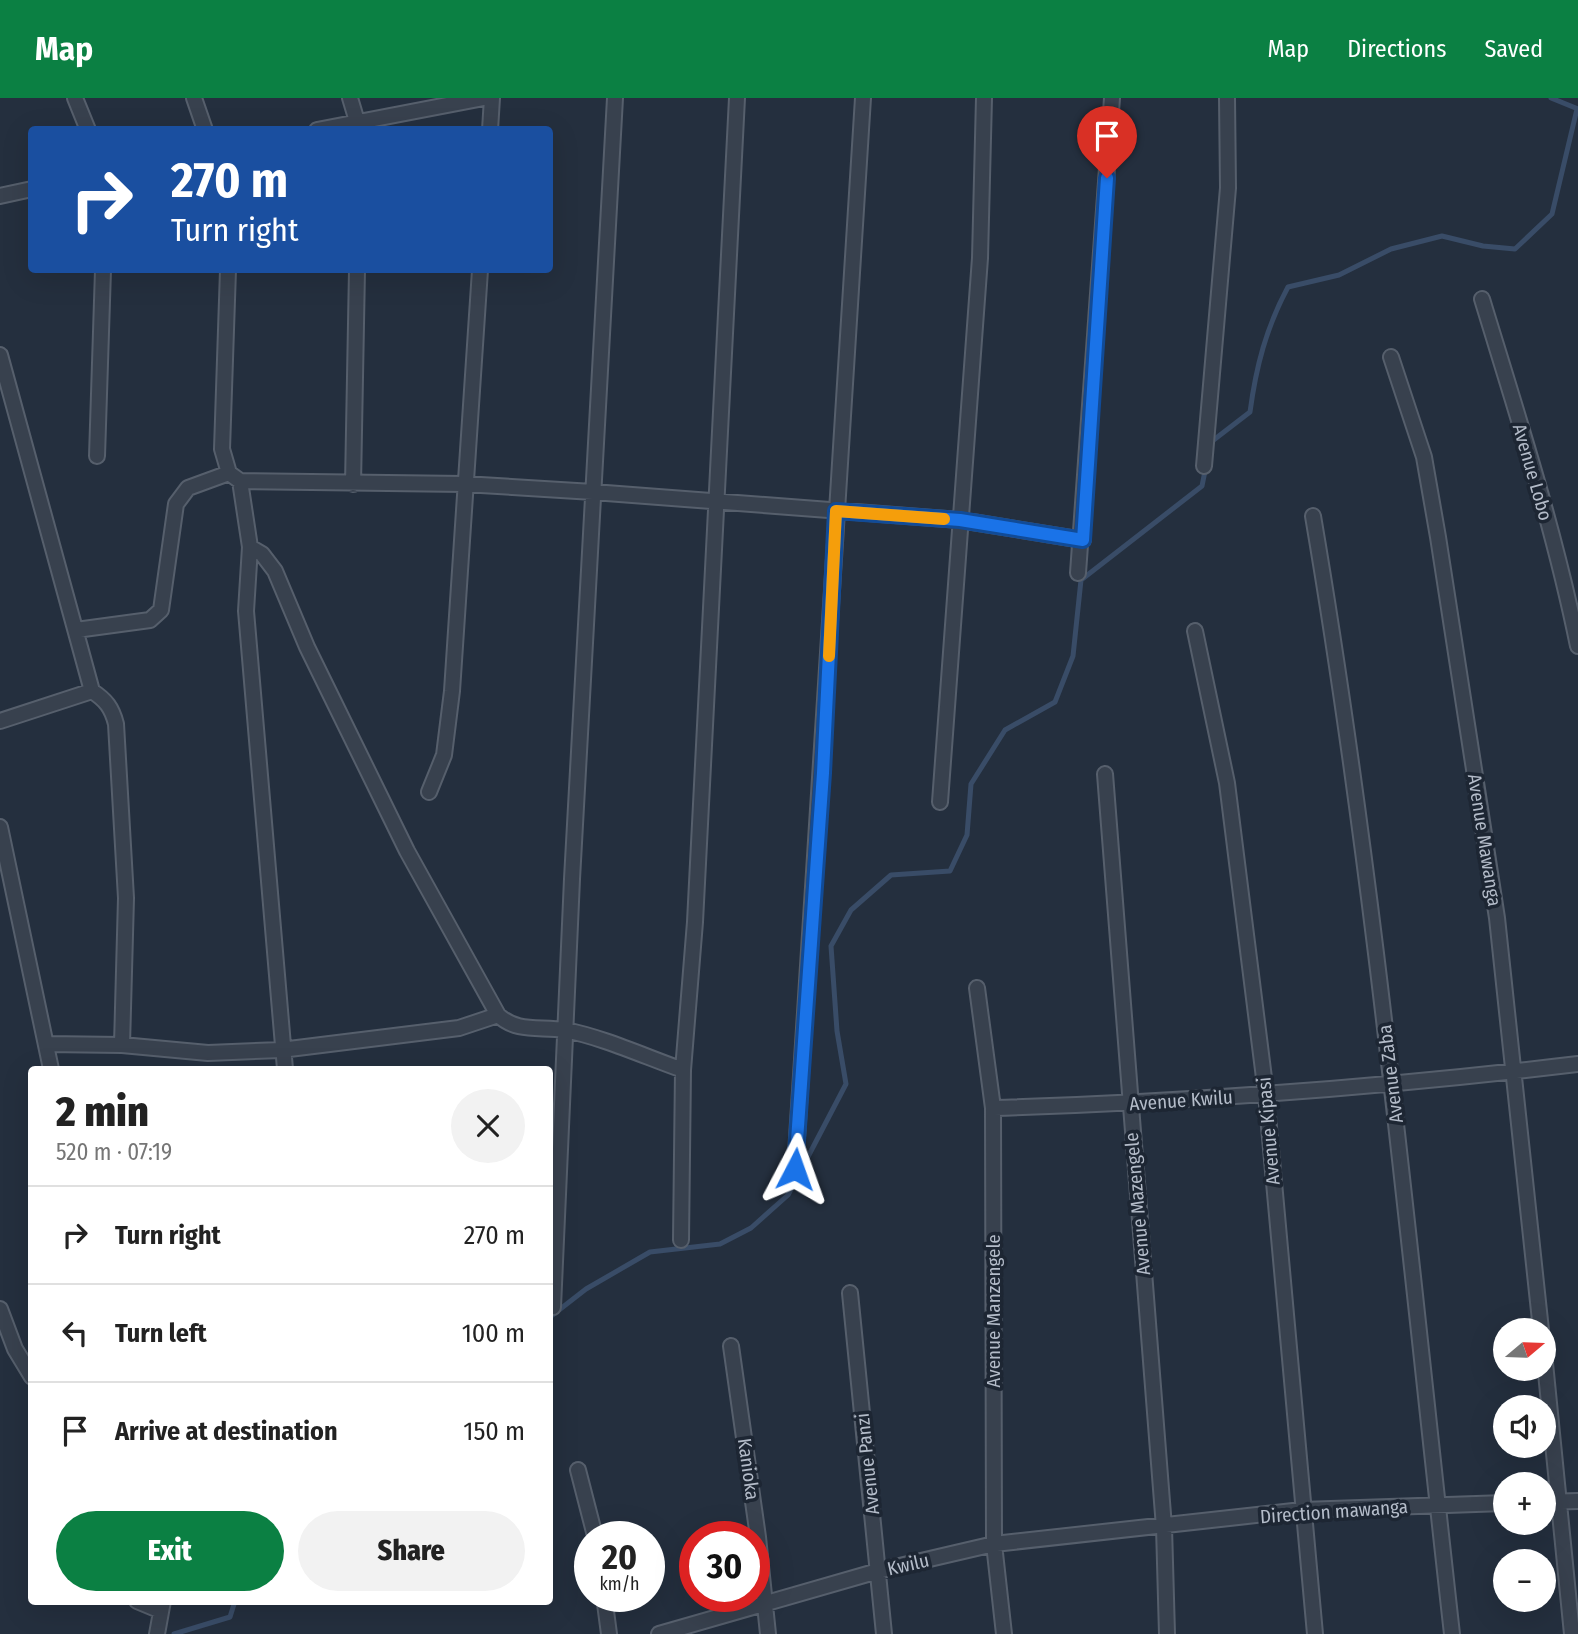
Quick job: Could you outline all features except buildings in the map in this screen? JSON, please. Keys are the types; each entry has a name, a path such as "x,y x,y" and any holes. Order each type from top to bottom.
{"street":[{"path":"75,98 86,126"},
{"path":"194,98 204,126"},
{"path":"350,98 359,125 484,98"},
{"path":"490,126 492,98"},
{"path":"553,1307 565,1030 615,98"},
{"path":"681,1240 683,1070 695,922 737,98"},
{"path":"795,1169 823,773 836,511 863,98"},
{"path":"940,802 979,258 984,98"},
{"path":"1078,573 1083,540 1112,98"},
{"path":"1204,466 1228,188 1227,98"},
{"path":"0,196 28,190"},
{"path":"97,456 103,273"},
{"path":"228,273 222,449 234,477 250,547 246,611 284,1066"},
{"path":"353,484 357,273"},
{"path":"429,792 444,755 452,691 480,273"},
{"name":"Avenue Lobo","path":"1482,299 1566,586 1578,646"},
{"path":"0,355 92,691 104,698 112,711 121,771 127,898 122,1045"},
{"name":"Avenue Mawanga","path":"1391,357 1423,457 1438,537 1497,918 1540,1318"},
{"path":"76,630 150,620 157,615 161,610 176,503 188,488 234,477 353,484 464,484 593,492 960,520 1083,540"},
{"name":"Avenue Zaba","path":"1313,516 1336,654 1392,1082 1452,1634"},
{"path":"250,547 262,554 275,571 307,647 407,852 498,1015 506,1023 520,1027 565,1030 683,1070"},
{"name":"Avenue Kipasi","path":"1195,631 1227,783 1266,1094 1315,1634"},
{"path":"0,721 92,691"},
{"name":"Avenue Mazengele","path":"1105,774 1164,1527 1167,1634"},
{"path":"0,827 50,1066"},
{"name":"Avenue Manzengele","path":"977,988 993,1108 994,1545 1004,1634"},
{"path":"46,1044 122,1045 208,1053 281,1050 459,1028 498,1015"},
{"name":"Avenue Kwilu","path":"993,1108 1129,1104 1266,1094 1578,1064"},
{"name":"Avenue Panzi","path":"850,1293 884,1634"},
{"path":"0,1309 15,1349 28,1370"},
{"name":"Kanioka","path":"731,1346 755,1521"},
{"path":"1547,1381 1572,1634"},
{"path":"579,1470 592,1521"},
{"path":"1559,1502 1578,1501"},
{"name":"Direction mawanga","path":"1164,1527 1302,1510 1493,1503"},
{"name":"Kwilu","path":"770,1603 878,1571 994,1545 1164,1527"},
{"path":"157,1632 162,1606"},
{"path":"606,1612 609,1634"},
{"name":"Kwilu","path":"659,1634 737,1612"},
{"name":"Kanioka","path":"767,1612 768,1634"}],"waterway":[{"path":"1551,98 1578,109"},
{"path":"1211,442 1250,412 1263,348 1288,287 1339,275 1391,249 1442,236 1483,246 1515,249 1552,214 1577,109"},
{"path":"553,1315 586,1289 650,1252 720,1244 751,1228 788,1195 846,1084 837,1031 831,946 851,910 891,875 950,871 967,835 971,784 1005,730 1055,702 1073,656 1081,580 1202,486 1206,466"},
{"path":"174,1634 230,1617 234,1605"}],"slow traffic":[{"path":"829,656 836,511 944,519"}],"route":[{"path":"795,1169 823,773 836,511 960,520 1083,540 1107,178"}]}
